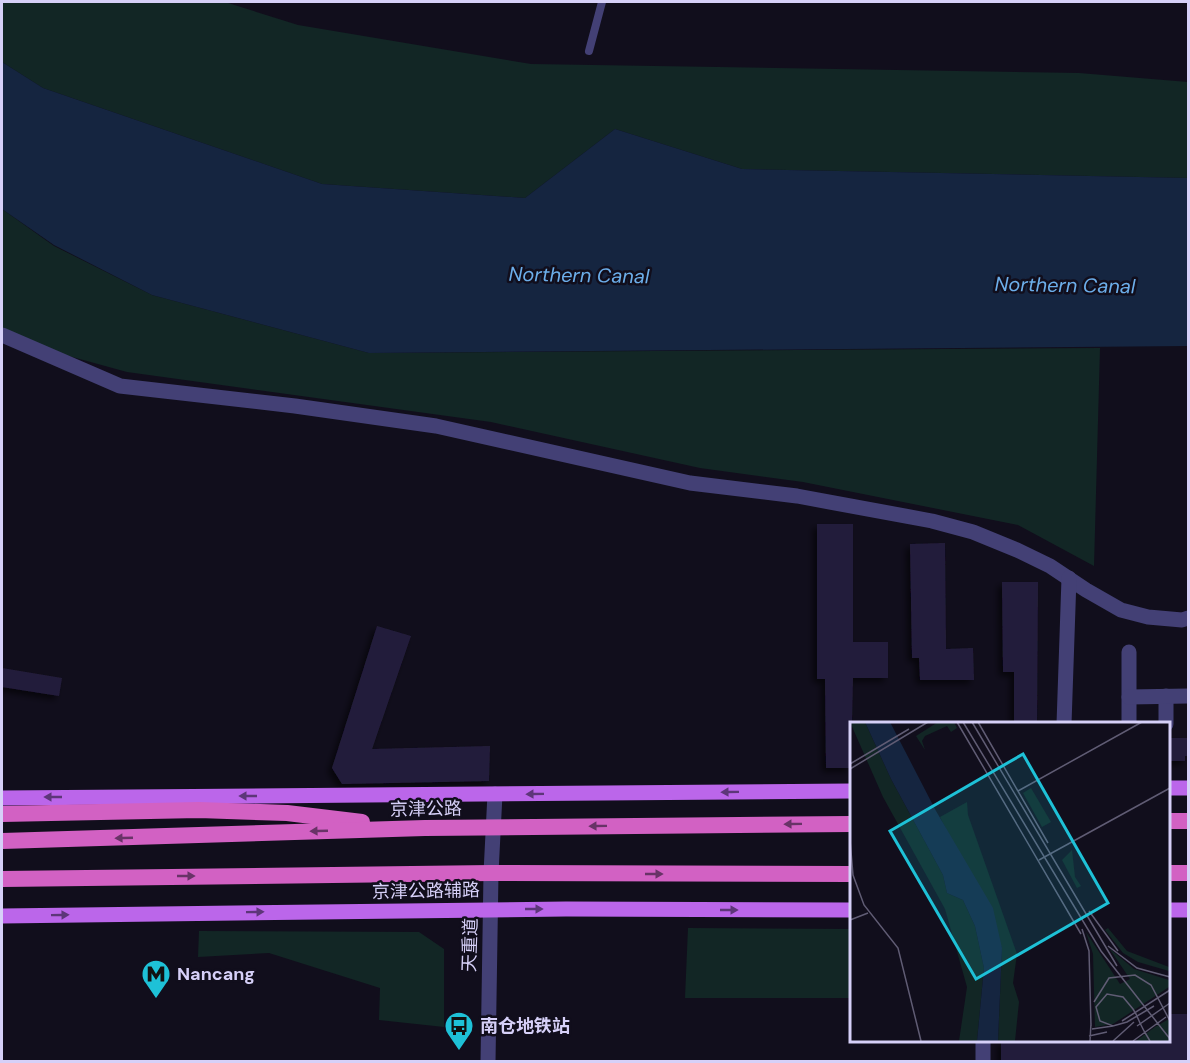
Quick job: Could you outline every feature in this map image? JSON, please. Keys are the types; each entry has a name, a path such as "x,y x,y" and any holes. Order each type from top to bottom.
{"highway":[{"path":"2,814 199,810 287,813 425,828"},
{"path":"1169,821 1188,821"},
{"name":"京津公路","path":"2,842 425,828 850,824"},
{"path":"2,879 491,873 850,874"},
{"path":"1169,873 1188,873"}],"main road":[{"path":"1169,788 1188,788"},
{"path":"2,798 850,791"},
{"name":"京津公路辅路","path":"2,916 491,909 850,910"},
{"path":"1169,910 1188,910"}],"street":[{"path":"2,335 120,386 294,406 436,426 690,483 797,495 932,521 974,532 1017,550 1069,578 1120,610 1148,617 1182,620 1188,618"},
{"path":"1064,722 1069,578"},
{"path":"1129,652 1129,722"},
{"path":"1166,696 1166,722"},
{"path":"1129,697 1188,696"},
{"name":"天重道","path":"488,1062 491,873 495,794"},
{"path":"983,1042 983,1062"}],"lane":[{"path":"589,51 602,2"}],"green space":[{"path":"2,2 225,2 298,25 531,64 1079,73 1188,82 1188,178 742,169 615,129 525,198 322,184 43,88 2,62"},
{"path":"2,209 54,246 152,295 369,353 1100,348 1094,566 1018,525 803,482 700,468 491,422 127,372 7,339 2,335"},
{"path":"688,928 850,929 850,998 685,998"},
{"path":"199,931 419,932 444,949 444,1027 379,1020 380,988 269,953 198,957"}],"water":[{"name":"Northern Canal","path":"2,62 43,88 322,184 525,198 615,129 742,169 1188,178 1188,346 369,353 152,295 54,245 2,209"}],"building":[{"path":"817,524 853,524 853,642 888,642 888,678 853,678 850,768 826,768 825,679 817,679"},
{"path":"945,543 946,649 973,648 974,680 920,680 919,658 912,658 910,544"},
{"path":"1002,582 1038,582 1037,722 1014,722 1014,672 1003,672"},
{"path":"377,626 411,636 372,749 490,746 489,781 342,784 332,768"},
{"path":"2,668 62,678 59,696 2,687"},
{"path":"1169,738 1188,738 1188,756 1185,756 1185,761 1169,761"},
{"path":"1169,1014 1188,1014 1188,1062 1001,1062 1001,1042 1169,1042"}],"place":[{"name":"Nancang","path":"156,1000"},
{"name":"南仓地铁站","path":"459,1052"}]}
